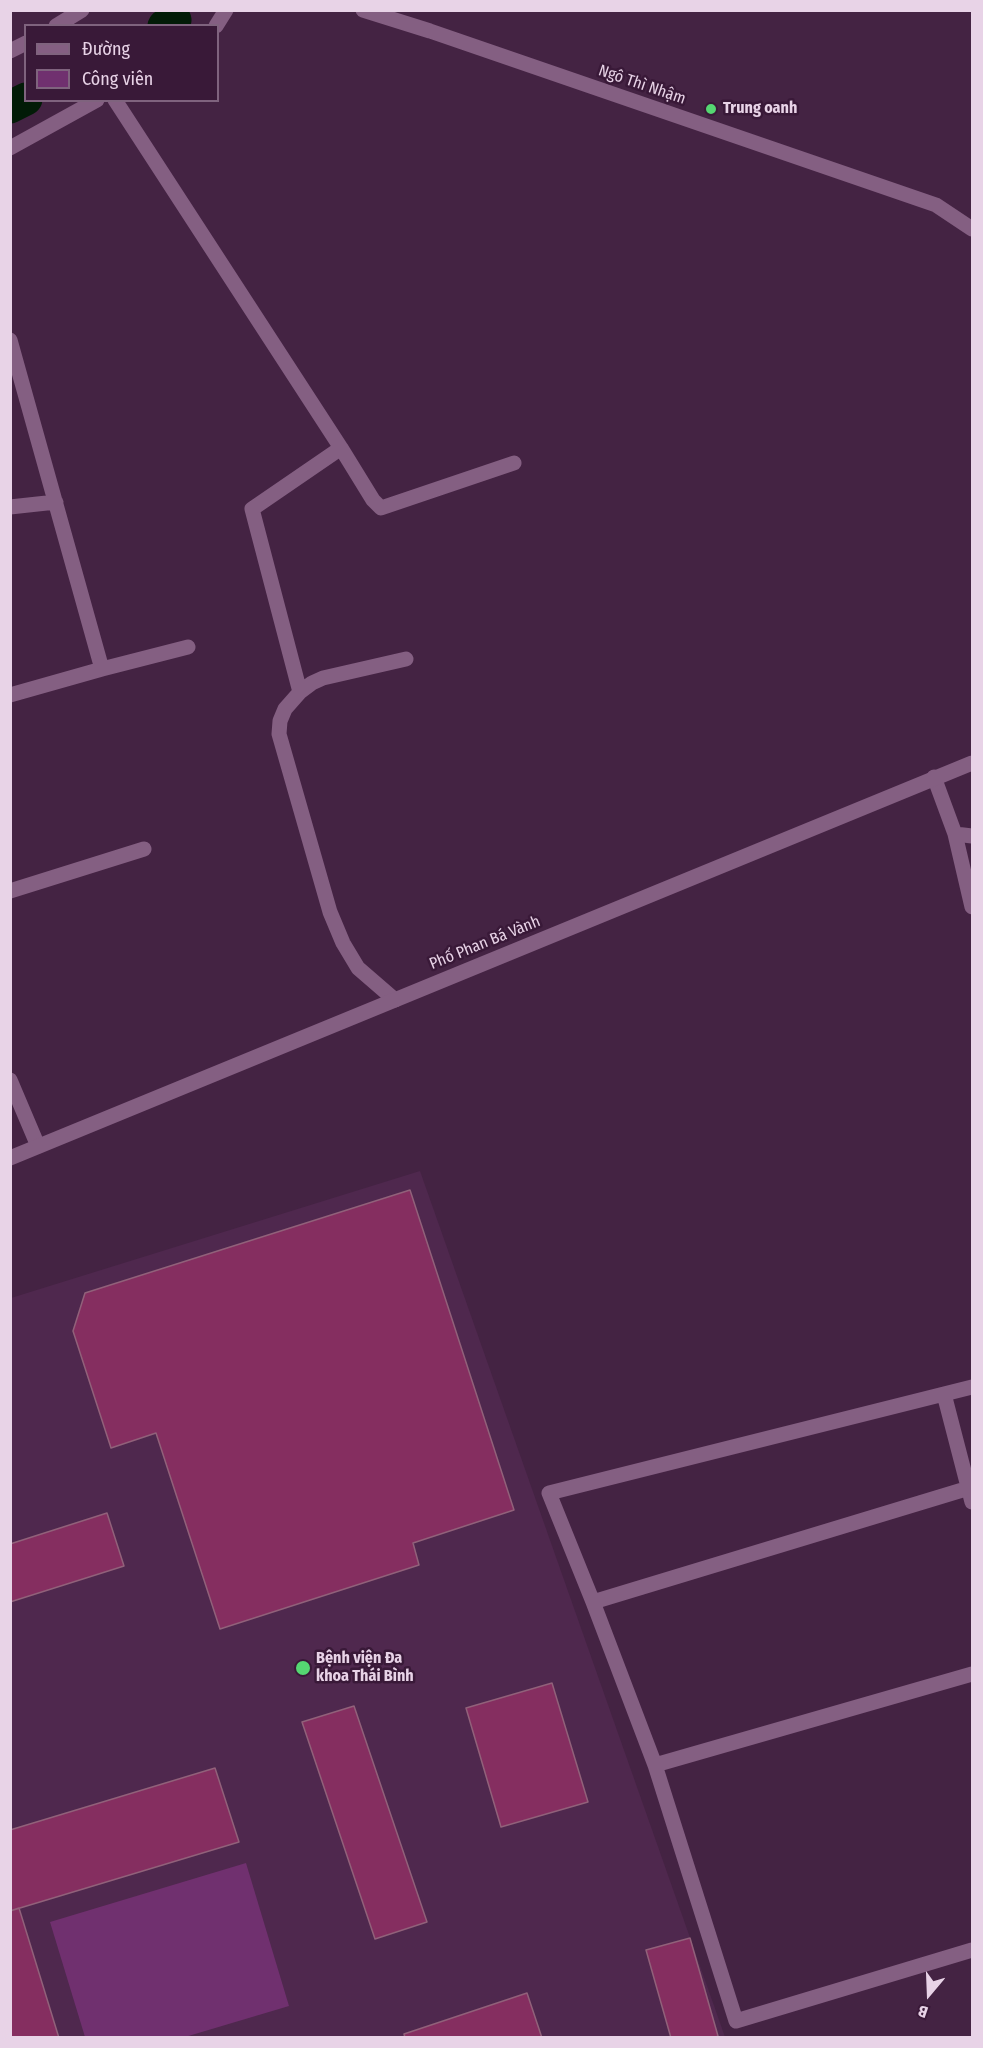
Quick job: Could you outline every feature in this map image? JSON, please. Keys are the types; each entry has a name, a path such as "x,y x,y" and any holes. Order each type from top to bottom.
{"street":[{"path":"59,24 82,10"},
{"path":"217,24 226,10"},
{"name":"Ngô Thì Nhậm","path":"363,10 936,205 972,229"},
{"path":"10,51 24,44"},
{"path":"10,148 93,102"},
{"path":"116,102 373,500 381,508 514,463"},
{"path":"10,339 102,669"},
{"path":"300,692 252,509 341,448"},
{"path":"10,507 56,502"},
{"path":"10,696 188,647"},
{"path":"395,1000 351,960 330,912 279,734 280,721 285,709 300,692 323,678 406,659"},
{"name":"Phố Phan Bá Vành","path":"10,1158 972,763"},
{"path":"934,777 955,834 972,907"},
{"path":"955,834 972,836"},
{"path":"10,891 144,849"},
{"path":"10,1080 38,1146"},
{"path":"972,1387 549,1493 655,1765 736,2021 972,1950"},
{"path":"593,1602 971,1495 944,1394"},
{"path":"655,1765 972,1674"}],"shaded area":[{"name":"Bệnh viện Đa khoa Thái Bình","path":"420,1171 725,2037 11,2038 11,1298"}],"green space":[{"path":"246,1863 289,2006 185,2037 85,2037 50,1922"}],"building":[{"path":"410,1190 514,1510 413,1543 419,1565 220,1629 156,1433 111,1448 73,1331 85,1293"},
{"path":"107,1513 124,1566 10,1602 10,1544"},
{"path":"552,1683 588,1802 501,1827 466,1708"},
{"path":"354,1706 427,1922 375,1939 302,1722"},
{"path":"215,1768 239,1842 10,1911 10,1830"},
{"path":"19,1908 59,2038 10,2038 10,1911"},
{"path":"690,1938 718,2036 714,2038 671,2038 646,1950"},
{"path":"527,1993 542,2038 405,2038 404,2034"}],"waterway":[{"path":"168,24 175,20"},
{"path":"10,107 24,100"}],"place":[{"name":"Trung oanh","path":"711,109"},
{"name":"Bệnh viện Đa khoa Thái Bình","path":"303,1668"}]}
